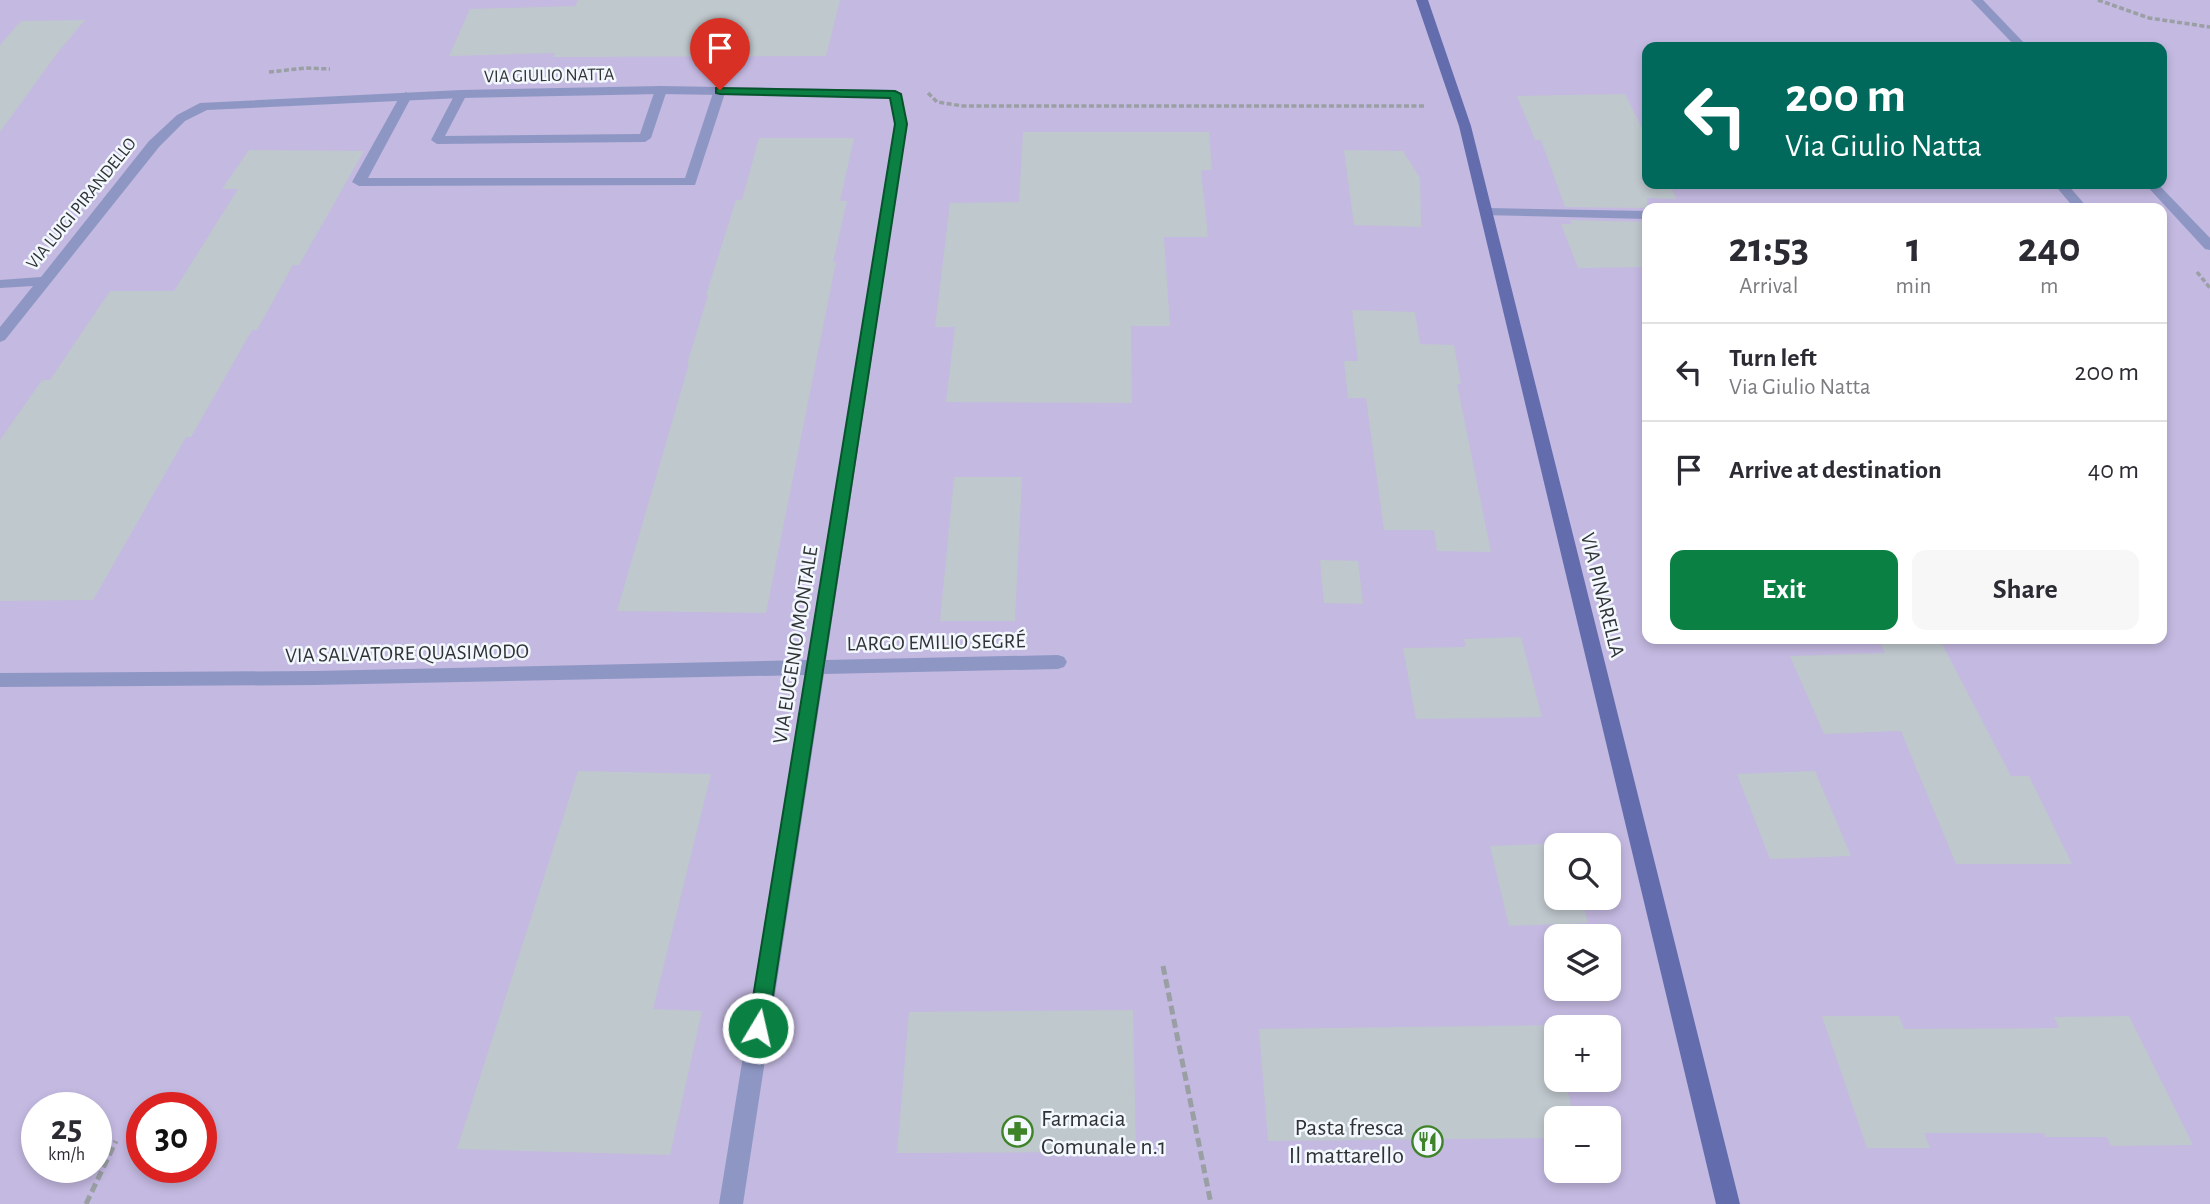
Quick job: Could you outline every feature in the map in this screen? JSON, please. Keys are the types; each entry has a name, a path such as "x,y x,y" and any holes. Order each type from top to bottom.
{"street":[{"name":"VIA PINARELLA","path":"1422,0 1465,126 1728,1204"},
{"path":"1977,0 2017,42"},
{"path":"461,94 437,140 645,138 661,90"},
{"name":"VIA GIULIO NATTA","path":"204,106 461,94 661,90 895,94"},
{"path":"406,96 359,181 690,182 720,90"},
{"name":"VIA EUGENIO MONTALE","path":"731,1204 901,124 895,94"},
{"name":"VIA LUIGI PIRANDELLO","path":"0,337 154,144 181,118 204,106"},
{"path":"2064,189 2077,203"},
{"path":"2156,189 2210,246"},
{"path":"1486,212 1642,215"},
{"path":"0,284 43,281"},
{"name":"LARGO EMILIO SEGRÉ","path":"814,667 1058,662"},
{"name":"VIA SALVATORE QUASIMODO","path":"0,680 314,678 814,667"}],"path":[{"path":"2098,0 2150,18 2210,27"},
{"path":"1163,966 1211,1204"},
{"path":"86,1204 116,1141"}],"shaded area":[{"path":"0,0 2210,0 2210,1204 0,1204"}],"building":[{"path":"578,0 840,0 826,56 553,57 555,53 449,56 470,9 575,6"},
{"path":"85,20 58,52 0,132 0,45 21,21"},
{"path":"1625,94 1642,128 1642,189 1672,189 1677,199 1647,198 1647,203 1642,203 1642,208 1565,207 1541,140 1535,140 1517,96"},
{"path":"1023,132 1209,132 1212,170 1201,170 1208,237 1164,237 1170,326 1131,326 1132,403 946,402 955,327 935,327 950,203 1019,202"},
{"path":"759,138 854,138 840,201 847,201 833,262 836,262 766,613 617,611 689,364 706,295 736,200 742,200"},
{"path":"249,150 364,151 299,265 293,265 257,330 252,330 191,437 186,437 93,600 0,601 0,440 42,380 50,380 110,291 174,291 238,189 222,189"},
{"path":"1344,150 1403,151 1420,178 1421,227 1354,225"},
{"path":"1570,220 1642,222 1642,267 1578,268 1561,224 1572,224"},
{"path":"1352,310 1415,312 1420,344 1454,345 1461,384 1457,384 1491,552 1437,551 1434,530 1384,530 1366,398 1348,398 1344,361 1358,361"},
{"path":"954,477 1022,477 1015,621 940,621"},
{"path":"1320,560 1358,561 1363,604 1324,603"},
{"path":"1521,637 1542,717 1416,719 1403,648 1466,647 1464,639"},
{"path":"1881,644 1942,644 2011,776 2029,776 2072,864 1956,864 1901,731 1824,734 1790,656 1885,653"},
{"path":"578,771 711,774 653,1009 702,1011 670,1155 457,1149"},
{"path":"1815,771 1851,856 1770,859 1737,774"},
{"path":"1544,844 1544,910 1584,910 1588,923 1509,926 1490,846"},
{"path":"1133,1010 1136,1152 897,1153 909,1012"},
{"path":"1822,1016 1899,1016 1904,1029 2059,1028 2054,1017 2129,1016 2193,1145 2111,1146 2107,1137 2045,1137 2044,1133 1924,1133 1930,1148 1867,1148"},
{"path":"1544,1025 1544,1092 1568,1092 1571,1106 1544,1106 1544,1138 1268,1141 1259,1029"}],"place":[{"name":"Farmacia Comunale n.1","path":"1018,1132"},
{"name":"Pasta fresca Il mattarello","path":"1427,1141"}],"route":[{"path":"720,90 895,94 901,124 758,1028"}]}
